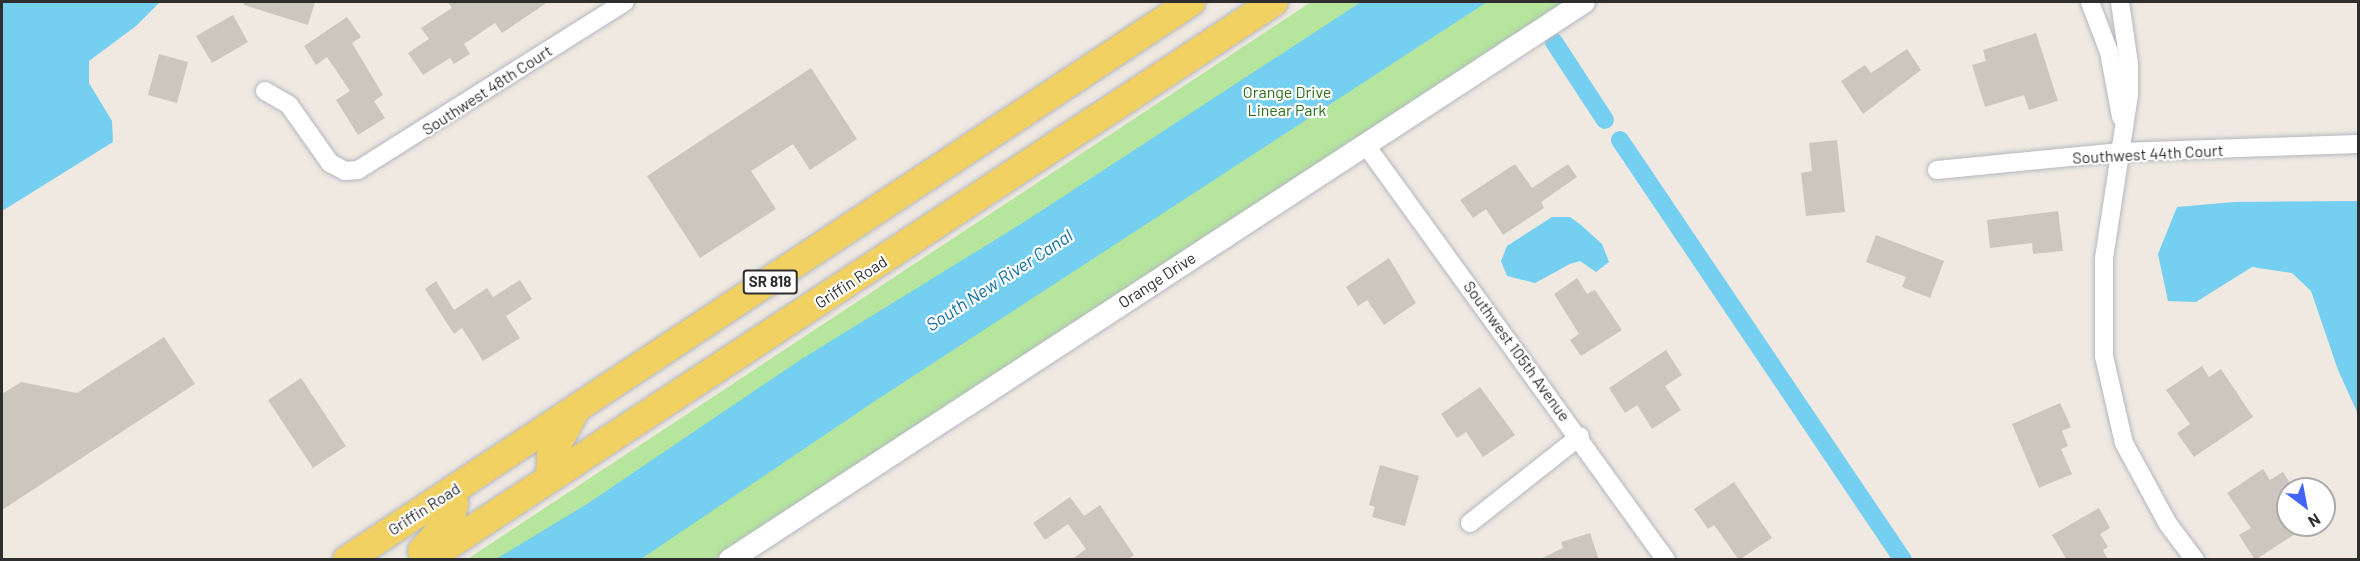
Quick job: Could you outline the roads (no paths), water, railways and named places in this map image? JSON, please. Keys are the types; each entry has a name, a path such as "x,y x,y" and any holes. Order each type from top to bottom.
{"main road":[{"name":"Griffin Road","path":"347,560 1191,2"},
{"name":"Griffin Road","path":"426,560 1274,2"},
{"path":"550,478 556,444 576,409"},
{"path":"414,560 451,518 454,503 451,491"}],"street":[{"name":"Southwest 48th Court","path":"266,91 289,105 324,157 345,171 358,170 379,160 625,2"},
{"name":"Orange Drive","path":"730,560 1584,2"},
{"path":"2090,2 2109,52 2123,130"},
{"path":"2120,2 2129,64 2129,95 2104,259 2104,356 2124,443 2168,524 2195,560"},
{"name":"Southwest 105th Avenue","path":"1365,144 1580,436 1666,560"},
{"name":"Southwest 44th Court","path":"1937,170 2120,152 2358,144"},
{"path":"1470,523 1580,436"}],"water":[{"path":"2,2 160,2 136,26 89,61 89,83 112,121 113,142 2,211"},
{"name":"South New River Canal","path":"1361,2 1487,2 878,399 641,559 496,559 587,504 800,360 1021,224"},
{"path":"2358,201 2358,414 2338,370 2311,291 2292,273 2252,267 2196,302 2168,301 2158,254 2177,207 2234,202"},
{"path":"1552,217 1570,217 1581,225 1602,244 1609,262 1596,272 1580,261 1535,283 1507,276 1501,261 1507,246"}],"waterway":[{"path":"1554,42 1605,120"},
{"path":"1620,140 1903,560"}],"park label":[{"name":"Orange Drive Linear Park","path":"1287,101"}]}
